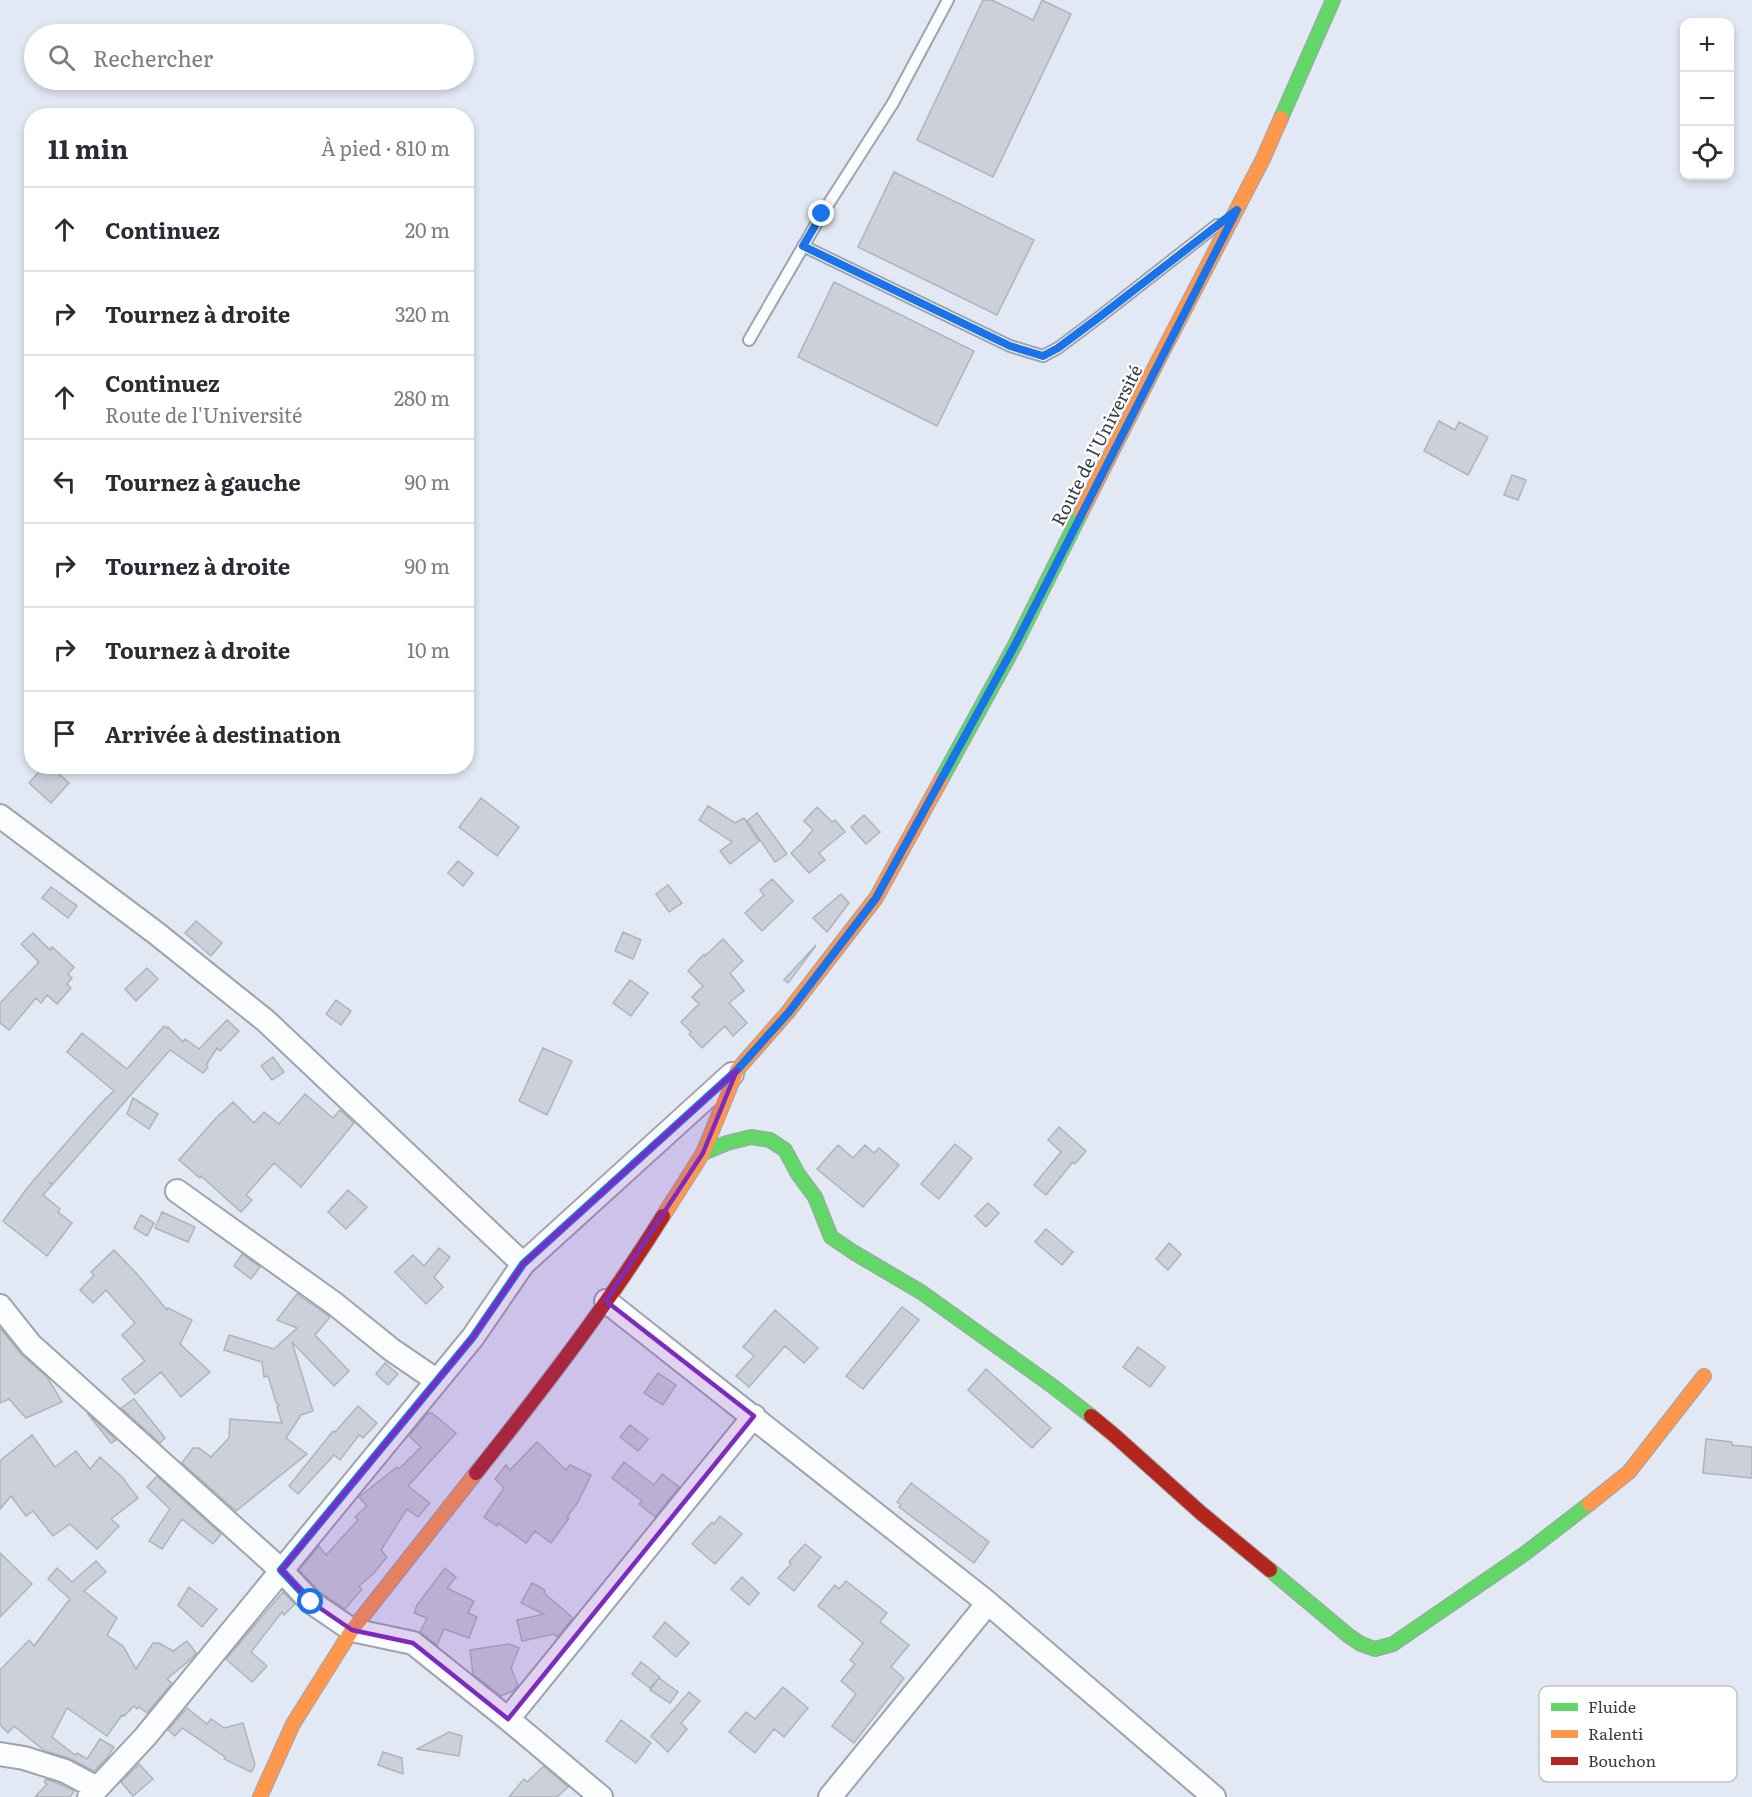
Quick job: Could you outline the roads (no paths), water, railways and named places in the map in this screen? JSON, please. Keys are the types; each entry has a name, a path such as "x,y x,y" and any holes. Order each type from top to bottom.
{"street":[{"name":"Route de l'Université","path":"260,1797 293,1724 352,1630 538,1395 633,1265 703,1153 737,1070 789,1012 876,898 1015,645 1263,159 1333,0"},
{"path":"0,816 156,933 266,1021 523,1264"},
{"path":"0,1754 24,1758 65,1771 93,1793 145,1737 473,1337 523,1264 737,1070"},
{"path":"703,1153 726,1143 751,1137 770,1140 785,1150 798,1174 815,1197 831,1237 921,1292 1051,1385 1114,1435 1202,1513 1365,1647 1379,1650 1393,1644 1527,1552 1629,1472 1704,1376"},
{"path":"177,1191 335,1304 392,1350 436,1380"},
{"path":"606,1301 988,1603 1214,1797"},
{"path":"0,1306 31,1345 281,1570 311,1602 352,1630 413,1643 602,1797"},
{"path":"508,1719 754,1416"},
{"path":"830,1797 988,1603"}],"lane":[{"path":"749,340 822,214 893,103 948,0"},
{"path":"803,246 1010,346 1043,356 1058,348 1102,315 1237,210"}]}
